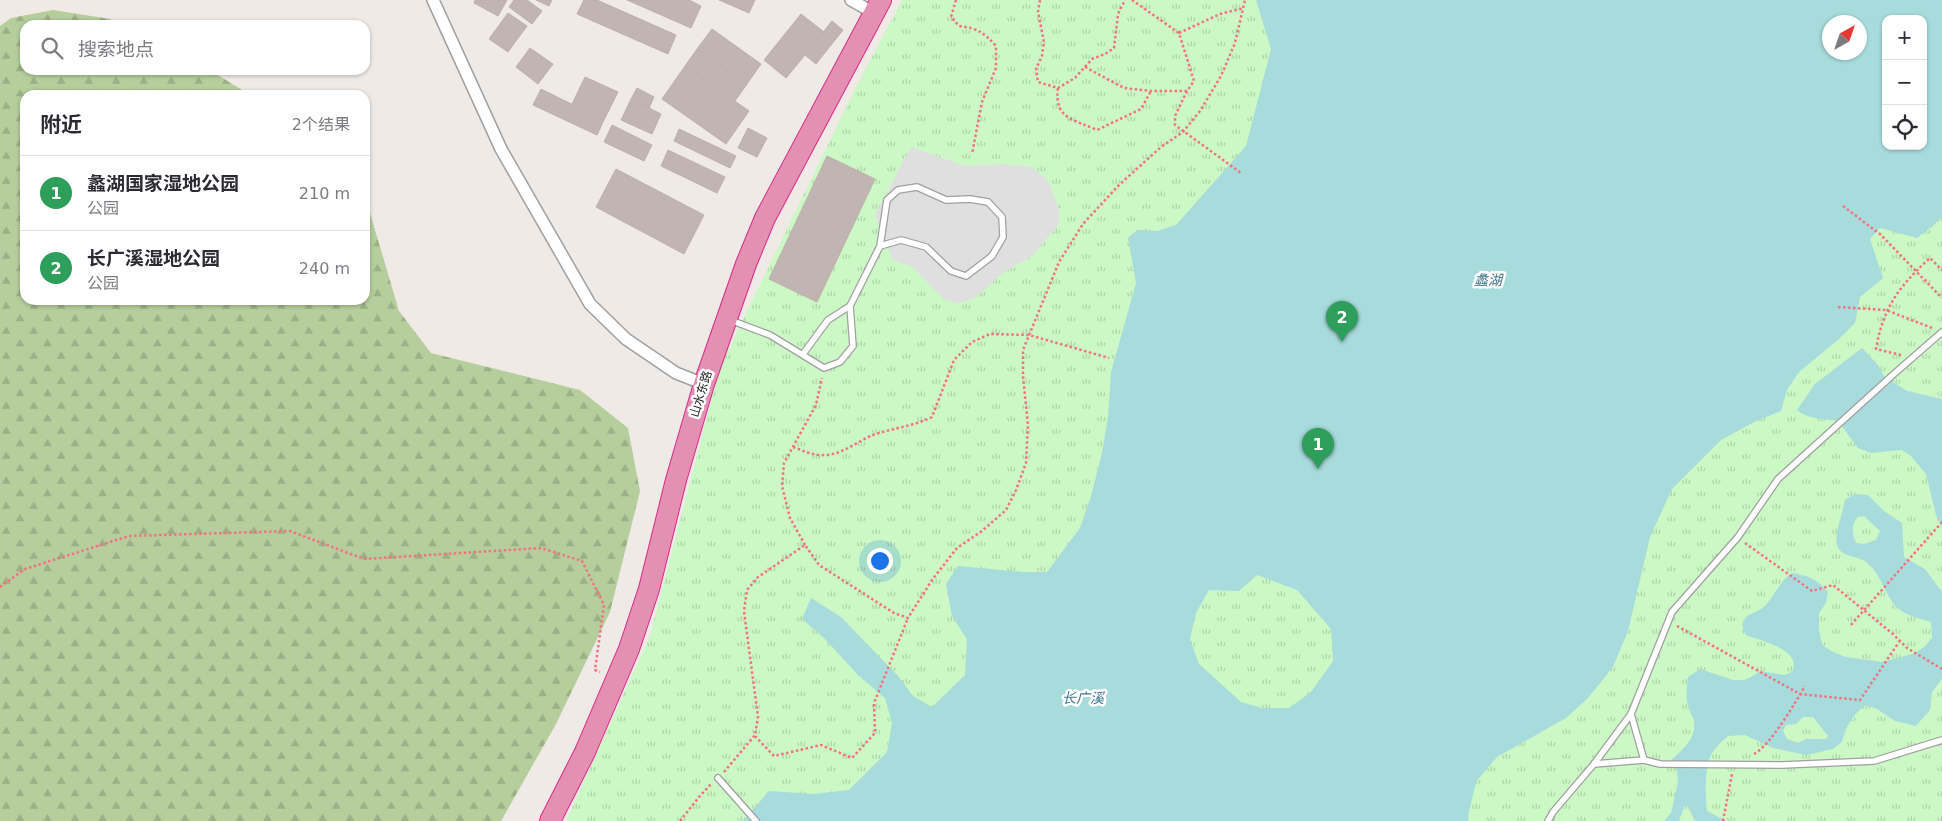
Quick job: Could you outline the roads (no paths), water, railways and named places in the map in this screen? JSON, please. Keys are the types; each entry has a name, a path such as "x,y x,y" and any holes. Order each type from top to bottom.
{"highway":[{"name":"山水东路","path":"550,821 585,752 618,678 649,588 676,480 725,318 765,218 877,7"},
{"name":"山水东路","path":"543,821 559,802"}],"street":[{"path":"433,0 501,149 590,304 626,339 676,373 704,384"},
{"path":"851,0 877,7"}],"lane":[{"path":"725,318 770,335 824,368 840,362 853,346 850,306 880,246 887,200 898,190 917,187 946,200 970,199 988,202 1002,217 1003,237 992,256 966,276 951,271 926,247 901,240 880,246"},
{"path":"803,354 828,320 850,306"},
{"path":"1548,821 1553,812 1594,764 1630,714 1672,612 1738,538 1778,479 1895,372 1942,332"},
{"path":"1630,714 1644,760"},
{"path":"1594,764 1644,760 1660,764 1782,765 1874,760 1942,740"},
{"path":"718,778 756,821"}],"water":[{"name":"蠡湖","path":"1256,0 1942,0 1942,216 1917,238 1880,228 1870,239 1883,278 1860,297 1855,323 1839,339 1799,372 1787,390 1781,411 1756,421 1721,440 1672,489 1650,537 1628,631 1613,667 1588,698 1566,718 1497,757 1476,782 1468,816 1469,821 743,821 769,791 814,794 849,790 887,752 892,723 885,698 859,676 824,638 802,619 811,598 841,617 898,676 913,696 932,707 965,675 967,639 952,616 946,584 958,566 1023,572 1047,572 1080,528 1091,496 1102,453 1108,417 1111,372 1136,283 1128,238 1137,230 1157,231 1176,225 1246,146 1271,49","holes":["1257,575 1297,590 1331,629 1333,661 1311,692 1289,708 1262,708 1241,702 1199,664 1190,639 1196,613 1209,590 1239,591"]},
{"path":"1862,348 1878,365 1884,376 1907,391 1942,399 1942,527 1936,515 1926,474 1910,455 1901,450 1871,453 1858,448 1838,421 1811,417 1797,410 1815,384"},
{"path":"1855,494 1868,495 1884,511 1902,523 1904,557 1925,569 1942,592 1942,679 1932,692 1930,710 1916,726 1895,721 1877,709 1866,705 1850,721 1842,742 1833,749 1806,755 1773,748 1745,735 1728,736 1720,743 1710,757 1706,784 1707,811 1726,821 1695,821 1687,805 1684,807 1679,821 1664,821 1671,813 1678,782 1677,771 1670,761 1687,744 1694,729 1694,721 1687,700 1688,677 1700,669 1733,680 1746,680 1760,671 1784,675 1792,672 1794,664 1791,657 1770,643 1746,635 1743,629 1743,622 1750,614 1765,606 1792,573 1812,579 1828,592 1826,603 1819,613 1819,629 1822,645 1833,652 1846,657 1883,662 1915,653 1932,638 1931,622 1909,615 1899,609 1894,605 1878,575 1866,562 1839,549 1836,541 1845,500","holes":["1864,516 1880,531 1876,540 1864,544 1856,543 1853,526 1858,517","1803,717 1813,717 1828,736 1826,739 1806,739 1798,743 1787,739 1783,731 1786,725 1796,724"]}],"place":[{"name":"长广溪湿地公园","path":"1342,342"},
{"name":"蠡湖国家湿地公园","path":"1318,469"}],"water label":[{"name":"长广溪","path":"1083,698"}]}
